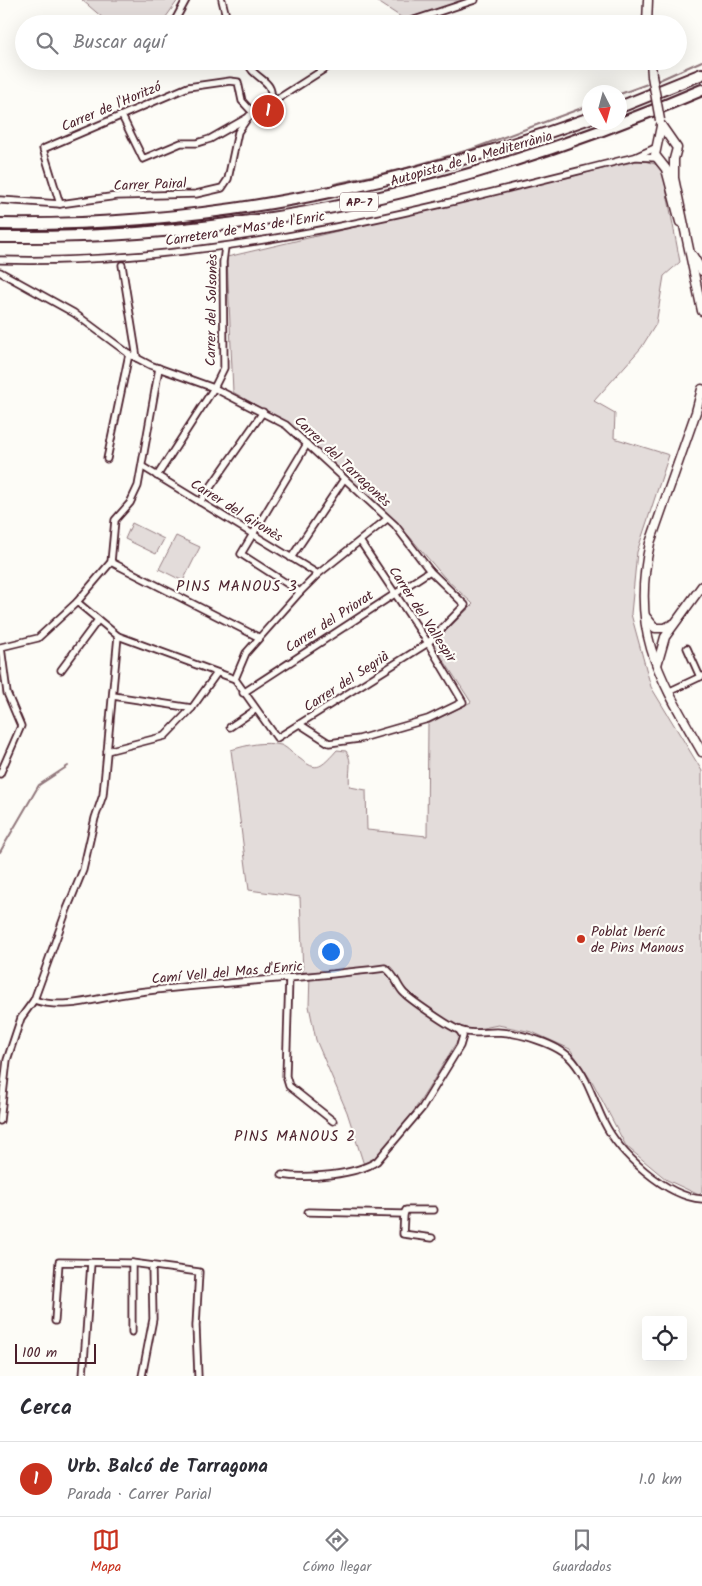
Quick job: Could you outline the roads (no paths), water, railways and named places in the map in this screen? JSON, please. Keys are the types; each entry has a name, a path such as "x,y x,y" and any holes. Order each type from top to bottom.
{"highway":[{"path":"627,104 702,74"},
{"name":"Autopista de la Mediterrània","path":"0,237 162,233 302,215 420,189 535,156 600,132 702,90"},
{"name":"Autopista de la Mediterrània","path":"0,224 132,221 246,209 417,173 474,157 582,121"}],"main road":[{"path":"647,15 648,0"},
{"path":"652,70 660,123 657,145 660,160 685,233 702,311"},
{"path":"660,123 677,152 674,159 674,178 683,215 685,233"},
{"path":"657,145 664,140 672,142"},
{"path":"660,160 674,159"},
{"path":"689,250 702,271"},
{"path":"696,282 702,288"},
{"path":"702,389 696,412 650,543 644,582 644,613 648,638 657,667 668,692 702,752"},
{"path":"657,667 664,638 702,586"},
{"path":"644,613 658,628 664,638"},
{"path":"648,638 651,631 673,624"},
{"path":"648,638 656,643 664,638"}],"street":[{"path":"178,15 186,0"},
{"path":"222,0 226,15"},
{"path":"429,15 475,0"},
{"path":"252,70 256,75 267,82 273,93 271,102"},
{"path":"122,116 143,159 181,143 197,144 210,139 323,70"},
{"name":"Carrer de l'Horitzó","path":"60,204 43,149 188,87 230,81 238,82 242,101 252,115"},
{"name":"Carrer Pairal","path":"0,200 60,204 118,196 196,194 222,188 228,179 238,132 252,115"},
{"path":"635,157 657,145"},
{"path":"635,157 660,160"},
{"name":"Carretera de Mas de l'Enric","path":"0,260 121,257 225,247 302,234 481,196 635,157"},
{"name":"Carrer del Solsonès","path":"158,476 214,388 224,368 223,262 225,247"},
{"path":"122,266 137,358"},
{"name":"Carrer del Tarragonès","path":"0,272 74,313 129,354 159,368 214,388 263,412 286,425 308,444 395,525 430,571 465,605 428,643"},
{"path":"107,459 129,354"},
{"path":"1,772 21,726 3,693 0,647 38,638 77,602 110,562 115,520 130,503 138,486 159,368"},
{"path":"200,502 263,412"},
{"path":"300,592 241,554 308,444"},
{"name":"Carrer del Gironès","path":"142,467 318,574"},
{"path":"292,558 344,479"},
{"path":"235,679 246,653 258,637 300,592 318,574 387,519"},
{"name":"Carrer del Vallespir","path":"301,725 329,743 351,740 428,720 463,702 428,643 360,541"},
{"path":"110,562 258,637"},
{"name":"Carrer del Priorat","path":"243,693 430,571"},
{"path":"77,602 118,636 235,679 255,710 230,727"},
{"path":"61,670 98,620"},
{"path":"0,1122 7,1060 21,1018 34,1000 66,909 83,870 95,818 103,795 118,636"},
{"name":"Carrer del Segrià","path":"255,710 277,738 301,725 428,643"},
{"path":"668,692 701,676 687,648"},
{"path":"107,751 165,736 192,708 217,673"},
{"path":"113,696 192,708"},
{"name":"Camí Vell del Mas d'Enric","path":"34,1000 49,1005 65,1005 130,993 342,975 385,968 394,976 405,994 459,1030 476,1035 496,1032 522,1035 548,1045 572,1060 589,1086 604,1124 621,1147 646,1172 666,1187 690,1198 702,1199"},
{"path":"289,978 286,1076 289,1086 333,1122"},
{"path":"282,1175 338,1174 369,1167 395,1141 422,1108 460,1046 463,1036 459,1030"},
{"path":"432,1238 403,1234 404,1214 406,1210 410,1209 434,1210"},
{"path":"308,1212 404,1214"},
{"path":"55,1321 59,1262 132,1263 199,1272 196,1326 198,1376"},
{"path":"83,1376 91,1263"},
{"path":"132,1263 132,1332"},
{"path":"142,1376 153,1318 152,1266"}],"waterway":[{"path":"687,68 702,61"},
{"path":"655,82 682,70"},
{"path":"627,91 650,83"},
{"path":"334,184 403,169 472,149 582,108"},
{"path":"0,852 39,785 68,766"}],"place":[{"name":"Urb. Balcó de Tarragona","path":"268,111"},
{"name":"Poblat Iberíc de Pins Manous","path":"581,939"}],"district":[{"name":"PINS MANOUS 3","path":"237,586"},
{"name":"PINS MANOUS 2","path":"295,1136"}]}
